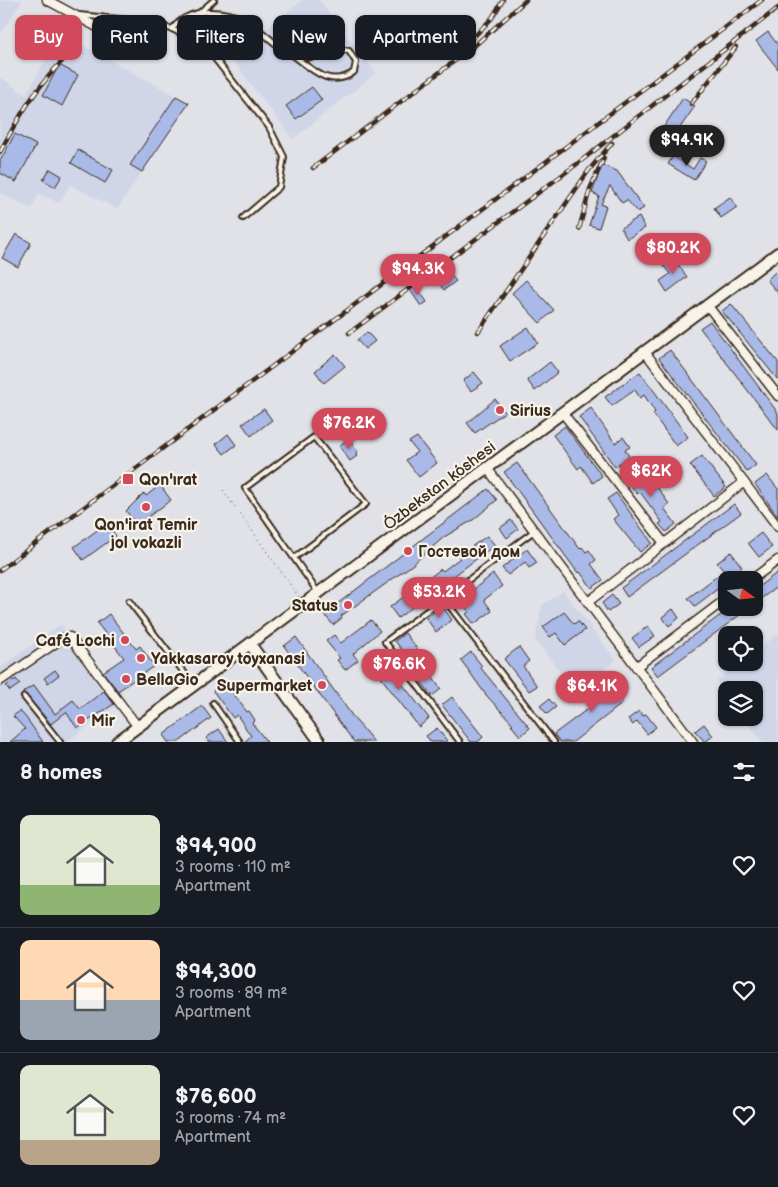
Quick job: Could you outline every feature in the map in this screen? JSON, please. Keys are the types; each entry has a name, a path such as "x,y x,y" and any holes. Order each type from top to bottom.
{"street":[{"path":"47,0 74,15"},
{"name":"Ózbekstan kóshesi","path":"117,742 562,412 777,256"},
{"path":"707,306 778,396"},
{"path":"645,352 778,527"},
{"path":"562,412 664,543"},
{"path":"487,468 693,742"},
{"path":"588,602 744,482"},
{"path":"763,571 778,560"},
{"path":"636,667 718,605"},
{"path":"0,681 62,638 70,637 138,727"},
{"path":"250,644 320,742"}],"lane":[{"path":"198,15 214,0"},
{"path":"198,15 210,12 232,15"},
{"path":"82,16 139,21 172,29 204,45 269,127 284,157 279,187 243,218"},
{"path":"172,29 177,25"},
{"path":"336,48 349,51 356,62 354,72 345,79 333,80 319,76 293,55 310,59 336,48"},
{"path":"294,558 366,504 314,438 245,488 294,558 319,593"},
{"path":"460,742 385,642 534,531"},
{"path":"444,599 554,742"},
{"path":"129,601 194,685"},
{"path":"24,697 60,742"},
{"path":"213,703 240,742"}],"path":[{"path":"223,490 304,604"}],"shaded area":[{"path":"0,0 23,0 0,34"},
{"path":"303,0 319,0 331,15 284,15"},
{"path":"273,23 273,60 345,60 345,33 355,46 355,60 366,60 376,73 293,139 232,60 263,60 263,31"},
{"path":"82,45 92,50 92,60 110,60 189,103 117,209 70,185 59,203 39,194 31,209 0,193 0,77 26,95 45,60 82,60"},
{"path":"563,591 616,660 575,691 535,639 542,605"},
{"path":"61,624 119,704 66,742 0,742 0,668"},
{"path":"778,634 778,742 762,742 749,726 763,726 763,681 718,681 718,684 716,681 729,671 763,671 763,645"}],"building":[{"path":"768,32 778,45 778,69 756,41"},
{"path":"59,65 78,75 62,106 43,95"},
{"path":"312,87 322,100 296,119 286,106"},
{"path":"176,96 189,103 142,172 130,165"},
{"path":"683,98 695,106 664,151 653,143"},
{"path":"15,134 36,145 16,182 0,173 0,161"},
{"path":"78,150 113,170 105,183 71,163"},
{"path":"673,156 693,169 700,158 706,161 694,180 668,164"},
{"path":"602,165 617,171 644,208 637,212 627,200 622,203 610,186 601,204 606,206 599,228 589,225 599,196 592,193"},
{"path":"50,169 62,176 55,187 43,180"},
{"path":"730,197 737,207 721,218 714,208"},
{"path":"639,217 645,228 627,239 621,228"},
{"path":"16,234 31,243 18,267 2,258"},
{"path":"697,237 707,250 692,262 682,248"},
{"path":"673,257 687,277 667,292 660,281 670,274 663,265"},
{"path":"447,271 456,281 444,290 436,280"},
{"path":"775,272 778,275 778,293 767,280"},
{"path":"526,280 554,310 540,323 512,293"},
{"path":"416,286 427,302 421,306 410,290"},
{"path":"731,304 778,362 778,380 722,311"},
{"path":"710,321 778,413 778,430 700,328"},
{"path":"528,327 538,343 510,361 500,346"},
{"path":"367,332 375,341 365,349 357,340"},
{"path":"670,350 756,465 747,472 659,358"},
{"path":"335,354 345,366 324,383 315,371"},
{"path":"550,362 558,372 535,391 527,380"},
{"path":"474,372 483,383 471,391 463,381"},
{"path":"640,372 688,437 676,446 653,414 655,412 644,395 640,398 635,390 612,406 605,397"},
{"path":"495,399 505,412 475,433 467,423"},
{"path":"591,408 615,443 623,437 630,447 625,450 629,456 615,467 579,417"},
{"path":"264,409 272,420 251,436 242,424"},
{"path":"565,426 602,476 593,483 581,466 578,469 553,435"},
{"path":"228,434 236,445 224,454 216,444"},
{"path":"417,437 437,463 419,477 406,460 417,452 409,442"},
{"path":"348,439 358,452 355,454 357,456 350,461 339,446"},
{"path":"702,456 726,487 714,496 690,465"},
{"path":"517,463 580,549 582,547 586,552 589,550 596,560 591,564 603,580 592,588 580,572 578,573 504,472"},
{"path":"634,467 652,491 657,487 669,504 664,508 676,524 666,532 659,524 662,522 640,492 637,494 623,475"},
{"path":"767,475 778,489 778,517 755,484"},
{"name":"Qon'irat Temir jol vokazli","path":"160,485 171,500 137,525 126,511 144,493 146,496"},
{"path":"488,489 497,500 473,520 444,537 412,565 341,616 342,618 333,625 324,614"},
{"path":"616,493 652,543 640,552 613,519 618,515 607,499"},
{"path":"734,504 741,513 627,597 621,588"},
{"path":"511,520 518,529 507,538 500,528"},
{"path":"107,523 116,536 83,560 74,547"},
{"path":"761,533 772,547 759,557 748,543"},
{"path":"487,536 495,545 398,618 390,607 441,569 443,571 460,558 458,556"},
{"path":"527,549 537,563 529,568 525,562 508,575 502,568"},
{"path":"731,552 742,567 737,571 724,571 717,563"},
{"path":"778,572 778,586 763,597 763,583"},
{"path":"493,574 502,586 484,600 492,611 474,624 466,614 469,612 460,600"},
{"path":"718,576 718,589 695,606 688,598"},
{"path":"612,595 619,604 608,612 602,603"},
{"path":"442,606 452,620 436,632 426,618"},
{"path":"673,609 679,618 669,626 662,617"},
{"path":"564,612 574,624 578,621 585,630 565,645 556,633 550,637 543,627"},
{"path":"109,614 136,649 140,646 154,666 118,691 103,672 124,658 97,623"},
{"path":"719,616 738,616 725,626 718,626 718,631 658,676 651,667"},
{"path":"371,620 380,631 353,654 358,660 345,670 337,660 340,658 326,641 334,635 341,643"},
{"path":"648,626 655,636 639,647 632,638"},
{"path":"405,633 421,654 411,662 395,641"},
{"path":"296,637 353,717 374,742 354,742 284,646"},
{"path":"519,647 529,661 523,666 537,686 529,691 504,659"},
{"path":"471,652 482,666 480,667 530,728 520,736 511,725 513,724 486,695 461,660"},
{"path":"379,654 429,718 419,727 369,662"},
{"path":"426,669 441,689 432,696 417,676"},
{"path":"55,670 59,675 48,683 44,678"},
{"path":"604,674 607,679 610,677 619,689 615,691 623,703 573,742 560,742 554,734 605,696 596,679"},
{"path":"16,679 20,684 10,691 6,686"},
{"path":"225,682 247,712 249,711 255,720 252,723 267,742 244,742 251,736 237,715 233,718 213,691"},
{"path":"34,685 55,714 73,700 80,709 104,691 114,704 77,728 66,712 51,724 23,692"},
{"path":"452,697 483,737 478,742 471,742 442,705"},
{"path":"549,699 556,707 547,714 540,706"},
{"path":"202,706 211,718 179,742 168,742 163,735"},
{"path":"20,711 43,742 10,742 25,729 13,716"},
{"path":"639,711 643,716 646,714 656,727 647,734 637,721 633,725 628,719"},
{"path":"704,724 713,736 705,742 695,731"},
{"path":"437,728 448,742 431,742 426,736"},
{"path":"219,729 228,742 209,742 206,738"}],"railway":[{"path":"476,35 492,18 503,0"},
{"path":"313,168 473,47 526,0"},
{"path":"0,570 762,0"},
{"path":"349,333 577,164 778,8"},
{"path":"691,104 736,47"},
{"path":"0,152 29,102 63,60"},
{"path":"478,332 589,170 612,143"},
{"path":"579,229 590,189 604,158"}],"place":[{"name":"Sirius","path":"500,410"},
{"name":"Qon'ırat","path":"128,479"},
{"name":"Qon'irat Temir jol vokazli","path":"146,507"},
{"name":"Гостевой дом","path":"408,551"},
{"name":"Status","path":"348,605"},
{"name":"Café Lochi","path":"125,640"},
{"name":"Yakkasaroy toyxanasi","path":"141,658"},
{"name":"BellaGio","path":"126,679"},
{"name":"Supermarket","path":"322,685"},
{"name":"Mir","path":"81,720"}]}
